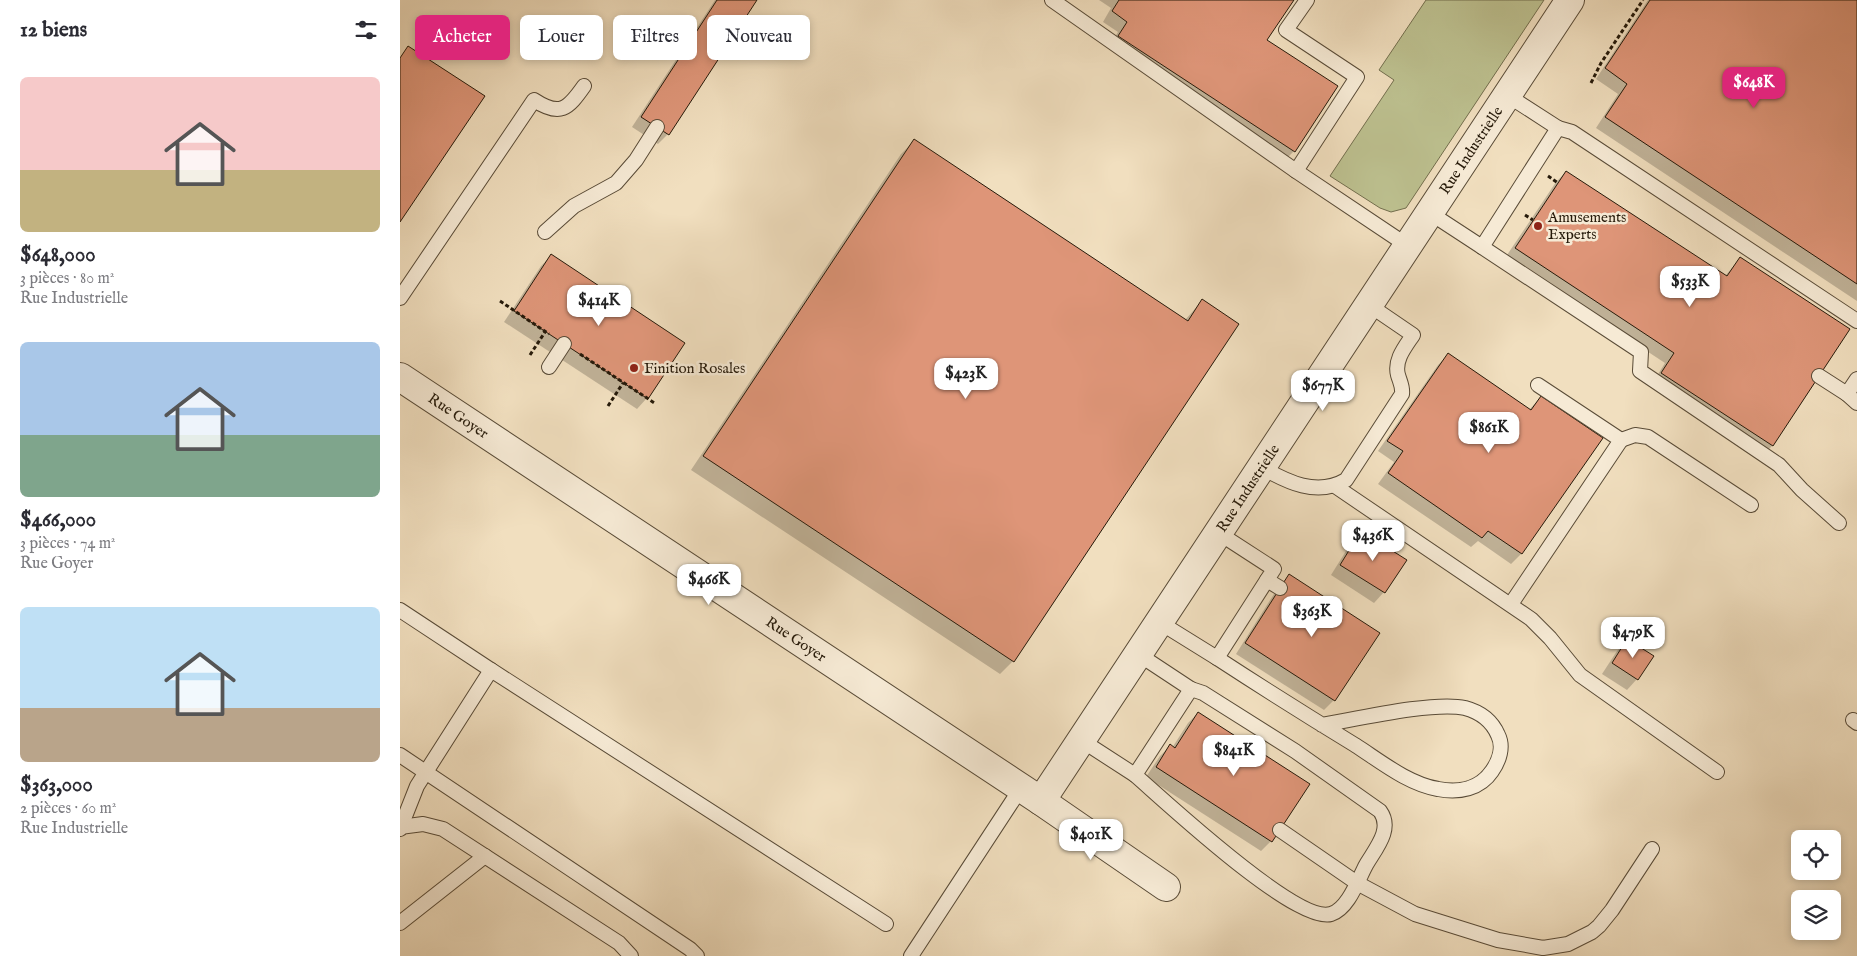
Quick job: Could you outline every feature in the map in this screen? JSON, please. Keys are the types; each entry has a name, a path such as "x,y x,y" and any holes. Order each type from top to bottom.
{"street":[{"name":"Rue Industrielle","path":"1031,794 1081,740 1570,0"},
{"name":"Rue Goyer","path":"400,376 1031,794 1166,887"}],"lane":[{"path":"1052,0 1296,171 1408,246"},
{"path":"1296,171 1357,77 1286,30 1307,0"},
{"path":"400,298 534,100 554,109 564,109 572,104 584,86"},
{"path":"1507,95 1558,128 1572,132 1857,321"},
{"path":"545,232 574,206 616,182 636,160 657,127"},
{"path":"1482,247 1558,128"},
{"path":"1430,213 1641,352 1640,371 1779,465 1802,490 1839,523"},
{"path":"1261,467 1293,484 1311,488 1335,486 1346,480 1402,394 1403,388 1397,368 1399,358 1413,335 1369,305"},
{"path":"549,367 564,344"},
{"path":"1819,376 1852,399 1857,379"},
{"path":"1538,385 1621,440"},
{"path":"1511,604 1621,440 1635,435 1648,437 1751,505"},
{"path":"1335,486 1511,604 1531,619 1550,638 1580,675 1717,772"},
{"path":"1217,532 1274,569 1217,658"},
{"path":"1268,580 1280,588"},
{"path":"400,610 886,924"},
{"path":"1159,622 1322,725 1406,777 1438,789 1465,790 1484,780 1496,766 1501,746 1494,727 1486,718 1478,712 1454,706 1322,725"},
{"path":"1081,740 1135,775 1251,875 1312,912 1332,913 1341,908 1385,832 1385,818 1380,811 1295,751 1203,693 1191,689 1138,654"},
{"path":"491,670 417,786 400,828 434,825 443,829 619,943 631,956"},
{"path":"1135,775 1191,689"},
{"path":"400,755 682,943 697,956"},
{"path":"912,956 1031,794"},
{"path":"1280,830 1357,883 1415,914 1527,947 1557,947 1584,937 1599,926 1612,910 1652,849"},
{"path":"400,923 485,856"}],"path":[{"path":"1591,83 1643,0"},
{"path":"500,302 514,311"},
{"path":"530,354 545,332"},
{"path":"608,406 623,383"},
{"path":"648,399 656,404"}],"green space":[{"path":"1426,0 1544,0 1406,208 1391,212 1380,208 1330,176 1394,80 1379,70"}],"building":[{"path":"717,0 757,0 747,15 707,15"},
{"path":"1119,0 1294,0 1267,40 1338,86 1295,152 1118,36 1127,22 1112,11"},
{"path":"1650,0 1857,0 1857,284 1605,117 1627,84 1605,68"},
{"path":"707,15 707,60 718,60 669,135 641,117 678,60 697,60 697,31"},
{"path":"408,46 415,51 415,60 430,60 485,96 400,222 400,58"},
{"path":"914,139 1188,321 1202,299 1239,324 1014,662 703,456"},
{"path":"1566,171 1727,276 1740,257 1850,329 1773,446 1661,373 1674,353 1515,248"},
{"path":"551,254 685,343 648,399 514,311"},
{"path":"1448,353 1531,410 1541,396 1603,438 1522,554 1488,531 1482,538 1388,473 1403,451 1387,441"},
{"path":"1361,531 1407,560 1385,593 1340,565"},
{"path":"1289,574 1380,633 1335,701 1245,643"},
{"path":"1627,639 1654,656 1638,680 1612,663"},
{"path":"1198,712 1310,784 1272,842 1156,767 1170,744 1175,748"}],"place":[{"name":"Amusements Experts","path":"1538,226"},
{"name":"Finition Rosales","path":"634,368"}]}
